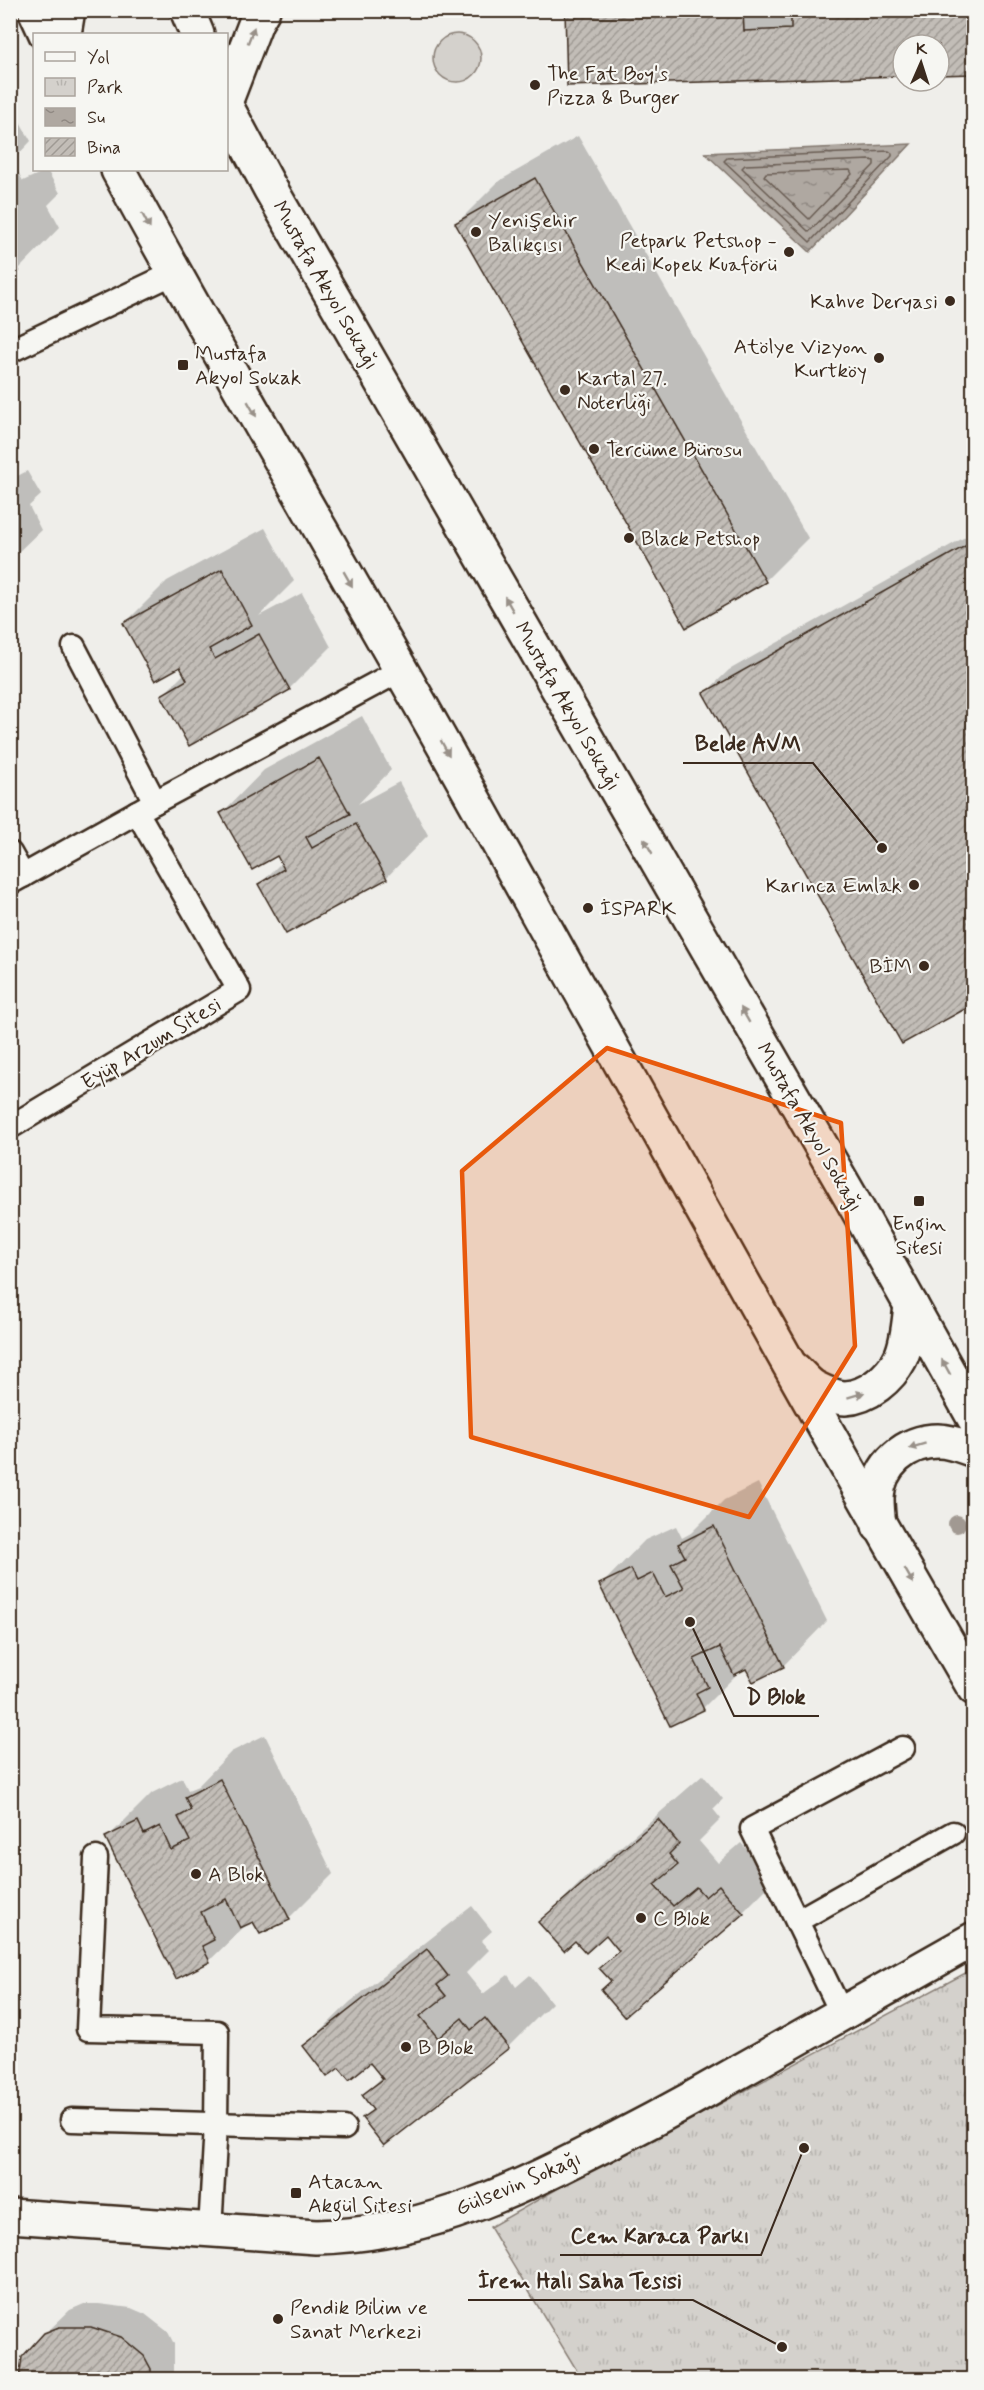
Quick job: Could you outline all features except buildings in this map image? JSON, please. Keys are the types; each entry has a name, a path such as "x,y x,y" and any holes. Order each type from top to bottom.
{"street":[{"path":"35,10 46,33"},
{"path":"64,33 68,10"},
{"path":"187,10 197,33"},
{"path":"228,95 256,22 263,10"},
{"name":"Mustafa Akyol Sokağı","path":"228,110 270,188 974,1418"},
{"path":"119,171 174,273 401,670 879,1526 974,1688"},
{"path":"789,1364 812,1387 828,1394 845,1398 863,1394 886,1377 901,1358 911,1305"},
{"path":"879,1526 877,1496 881,1479 888,1464 902,1451 916,1445 936,1441 954,1443 974,1450"},
{"name":"Gülsevin Sokağı","path":"10,2216 316,2237 345,2236 405,2226 470,2208 528,2184 657,2118 974,1939"}],"lane":[{"path":"10,351 174,273"},
{"name":"Eyüp Arzum Sitesi","path":"10,1124 12,1126 239,990 146,807 74,647"},
{"path":"10,853 17,880 146,807 401,670"},
{"path":"842,2014 752,1829 903,1748"},
{"path":"797,1921 953,1833"},
{"path":"96,1858 88,2030 217,2032 216,2125 210,2230"},
{"path":"72,2120 344,2128"}],"highlighted area":[{"path":"607,1048 841,1123 855,1346 749,1517 471,1437 462,1171"}],"green space":[{"path":"452,34 462,34 474,41 481,53 481,63 474,75 462,82 452,82 437,71 433,63 433,53 444,38"},
{"path":"973,1969 973,2379 582,2379 490,2227 580,2176"}],"water":[{"path":"911,144 810,252 705,153"}],"place":[{"name":"The Fat Boy's Pizza & Burger","path":"535,85"},
{"name":"Yenişehir Balıkçısı","path":"476,232"},
{"name":"Petpark Petshop - Kedi Kopek Kuaförü","path":"789,252"},
{"name":"Kahve Deryasi","path":"950,301"},
{"name":"Atölye Vizyon Kurtköy","path":"879,358"},
{"name":"Mustafa Akyol Sokak","path":"183,365"},
{"name":"Kartal 27. Noterliği","path":"565,390"},
{"name":"Tercüme Bürosu","path":"594,449"},
{"name":"Black Petshop","path":"629,538"},
{"name":"Belde AVM","path":"882,848"},
{"name":"Karınca Emlak","path":"914,885"},
{"name":"İSPARK","path":"588,908"},
{"name":"BİM","path":"924,966"},
{"name":"Engin Sitesi","path":"919,1201"},
{"name":"D Blok","path":"690,1622"},
{"name":"A Blok","path":"196,1874"},
{"name":"C Blok","path":"641,1918"},
{"name":"B Blok","path":"406,2047"},
{"name":"Cem Karaca Parkı","path":"804,2148"},
{"name":"Atacan Akgül Sitesi","path":"296,2193"},
{"name":"Pendik Bilim ve Sanat Merkezi","path":"278,2319"},
{"name":"İrem Halı Saha Tesisi","path":"782,2347"}]}
